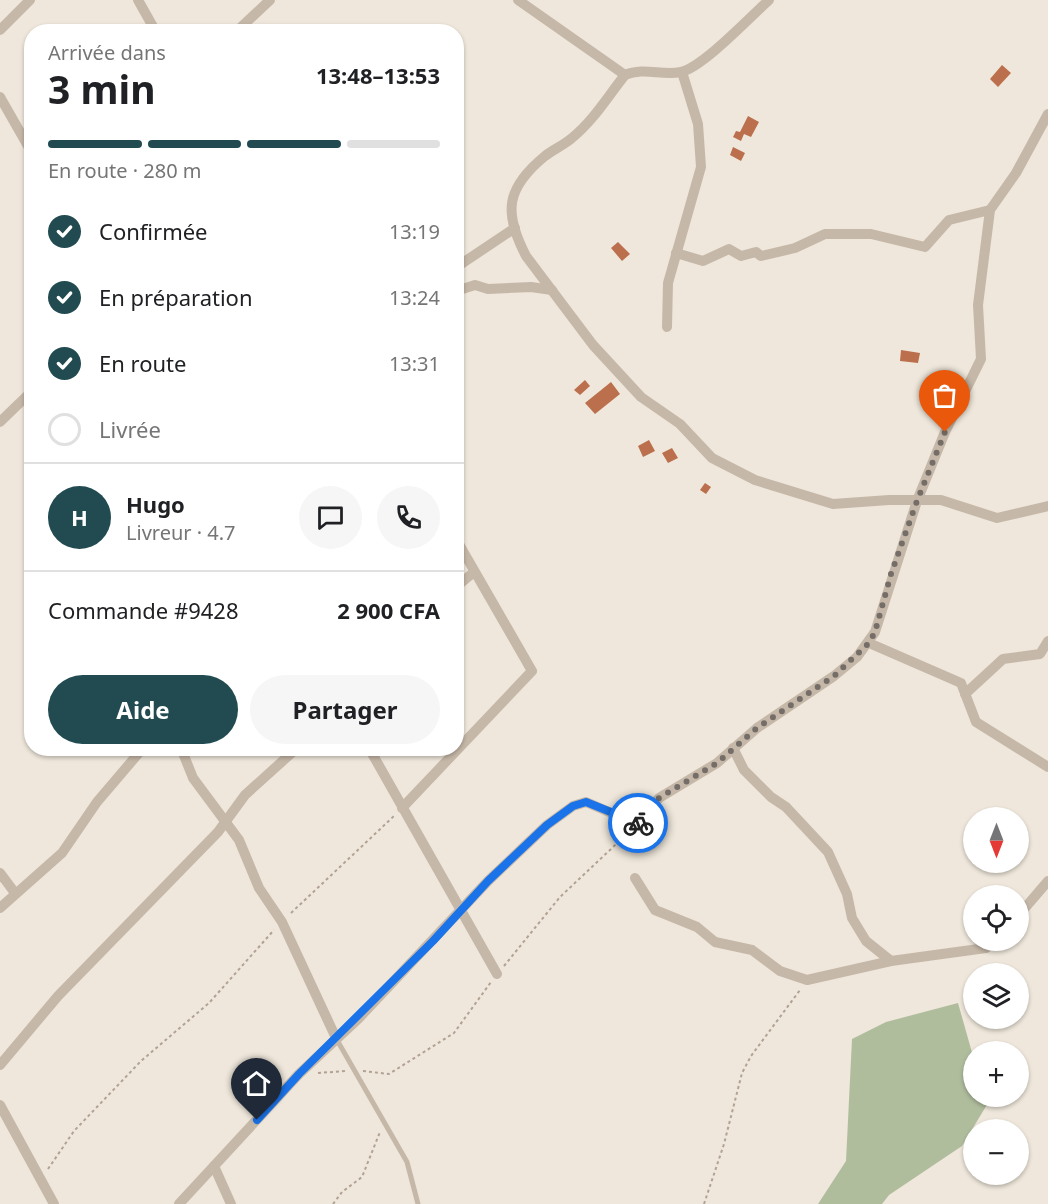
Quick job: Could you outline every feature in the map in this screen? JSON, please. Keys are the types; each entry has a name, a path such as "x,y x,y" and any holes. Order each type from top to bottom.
{"street":[{"path":"0,30 30,0"},
{"path":"138,0 152,24"},
{"path":"244,24 270,0"},
{"path":"518,0 626,75"},
{"path":"769,0 703,59 682,72 666,74 644,71 626,75 589,122 571,139 546,156 514,189 510,210 514,228 526,256 593,345 640,397 680,424 712,458 755,480 833,504 952,502 997,518 1048,506"},
{"path":"667,327 668,283 701,167 698,124 682,72"},
{"path":"0,98 24,139"},
{"path":"179,1204 299,1074 359,1018 536,836 573,806 586,802 637,824 659,798 717,763 774,716 834,676 869,643 875,632 891,574 917,501 945,432 981,359 978,305 990,210 1016,173 1048,114"},
{"path":"676,253 702,261 729,249 741,256 756,252 761,256 795,248 825,234 872,234 925,247 950,220 990,210"},
{"path":"464,262 514,228"},
{"path":"464,288 475,285 488,290 531,287 552,290"},
{"path":"0,422 24,399"},
{"path":"464,554 532,671 464,743"},
{"path":"464,580 474,572"},
{"path":"965,694 1003,659 1040,654 1048,640"},
{"path":"869,643 961,683 976,722 1047,763"},
{"path":"733,748 744,771 771,797 786,807 828,852 847,894 852,918 866,941 891,961"},
{"path":"0,908 62,853 97,802 136,756"},
{"path":"184,756 194,778 239,840 259,888 282,922 336,1038"},
{"path":"0,1065 58,996 160,894 225,823 245,795 288,756"},
{"path":"373,756 497,974"},
{"path":"402,808 451,756"},
{"path":"0,873 15,893"},
{"path":"635,878 655,910 697,927 715,942 752,950 780,971 807,981 891,961 964,951"},
{"path":"1029,903 1048,881"},
{"path":"0,1105 54,1204"},
{"path":"214,1166 231,1204"}],"lane":[{"path":"336,1038 407,1162 418,1204"}],"path":[{"path":"42,1179 74,1131 141,1061 208,1003 282,922 402,808"},
{"path":"299,1074 356,1070 389,1074 453,1033 497,974 560,897 637,824"},
{"path":"704,1204 724,1144 742,1073 751,1056 807,981"},
{"path":"333,1204 342,1192 362,1177 375,1152 383,1121"}],"green space":[{"path":"958,1003 963,1029 965,1029 969,1041 963,1041 963,1107 986,1107 978,1119 963,1119 962,1146 889,1195 882,1204 818,1204 846,1161 852,1039 886,1022"}],"building":[{"path":"1002,65 1011,73 998,87 990,79"},
{"path":"748,116 759,122 751,137 744,134 741,141 733,137 736,131 740,132"},
{"path":"733,147 745,153 741,161 730,155"},
{"path":"618,242 630,254 622,261 611,248"},
{"path":"901,350 920,353 918,363 900,361"},
{"path":"949,377 958,379 955,393 945,391"},
{"path":"585,380 590,386 580,395 574,390"},
{"path":"611,382 620,394 595,414 585,403"},
{"path":"649,440 655,451 643,457 638,446"},
{"path":"672,448 678,458 668,463 662,453"},
{"path":"705,483 711,487 706,494 700,490"}],"way so far":[{"path":"638,823 659,798 717,763 757,728 834,676 857,657 869,643 884,606 891,574 917,501 945,432"}],"route":[{"path":"257,1120 299,1074 359,1018 488,881 547,825 573,806 586,802 638,823"}]}
